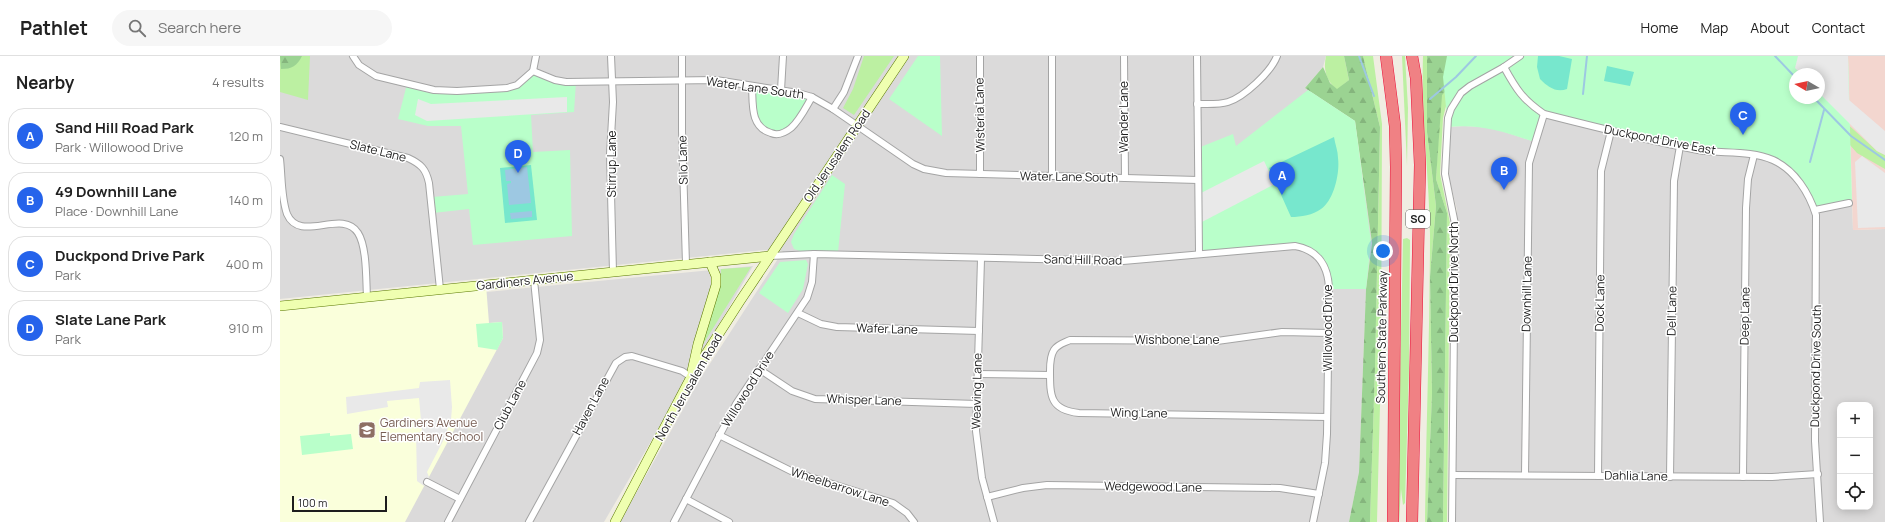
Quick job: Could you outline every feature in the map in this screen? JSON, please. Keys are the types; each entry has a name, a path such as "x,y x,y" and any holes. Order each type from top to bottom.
{"highway":[{"path":"1381,56 1386,95 1395,126"},
{"name":"Southern State Parkway","path":"1386,56 1395,126 1396,167 1393,522"},
{"name":"SO","path":"1412,56 1415,74 1420,165 1412,520"},
{"path":"1415,74 1418,56"},
{"path":"1389,522 1393,508"}],"main road":[{"name":"Old Jerusalem Road","path":"770,256 904,56"},
{"name":"Gardiners Avenue","path":"280,306 770,256"},
{"name":"North Jerusalem Road","path":"615,522 691,377 770,256"},
{"path":"691,377 698,344 716,285 716,276 710,262"}],"street":[{"path":"353,56 358,65 376,76 445,91 507,88 517,84 533,71 536,56"},
{"name":"Stirrup Lane","path":"611,56 613,81 610,154 613,272"},
{"name":"Silo Lane","path":"682,56 686,264"},
{"path":"781,90 783,56"},
{"path":"833,109 844,92 858,56"},
{"name":"Wisteria Lane","path":"980,56 980,174"},
{"path":"1052,56 1052,176"},
{"name":"Wander Lane","path":"1124,56 1125,178"},
{"path":"1197,56 1199,253"},
{"path":"1197,104 1211,104 1235,98 1266,73 1277,56"},
{"name":"Duckpond Drive North","path":"1452,522 1455,224 1445,174 1448,118 1451,108 1461,93 1520,56"},
{"name":"Duckpond Drive East","path":"1504,67 1518,92 1529,104 1544,114 1611,131 1680,146 1710,152 1754,155 1772,160 1795,176 1803,185 1815,210"},
{"name":"Water Lane South","path":"533,71 555,80 566,82 716,80 781,90 812,97 833,109 901,156 924,169 946,174 1198,180"},
{"path":"752,86 755,121 761,129 771,134 777,135 790,129 812,97"},
{"name":"Downhill Lane","path":"1525,475 1529,163 1544,114"},
{"name":"Slate Lane","path":"280,127 408,158 423,166 427,173 429,183 440,289"},
{"name":"Dock Lane","path":"1598,476 1602,171 1611,131"},
{"name":"Dell Lane","path":"1670,477 1674,181 1680,146"},
{"name":"Deep Lane","path":"1743,478 1746,208 1748,179 1754,155"},
{"path":"280,159 284,201 288,214 293,222 299,226 307,227 342,224 349,226 359,234 363,250 367,297"},
{"path":"1815,210 1849,203"},
{"name":"Duckpond Drive South","path":"1815,210 1817,243 1815,441 1820,522"},
{"name":"Willowood Drive","path":"1199,253 1295,246 1314,253 1320,259 1328,278 1327,417 1325,463 1313,522"},
{"name":"Sand Hill Road","path":"770,256 814,254 1123,260 1199,253"},
{"name":"Willowood Drive","path":"674,522 736,404 807,298 812,282 814,254"},
{"name":"Weaving Lane","path":"981,258 976,431 979,460 994,522"},
{"name":"Club Lane","path":"448,522 537,354 540,340 534,280"},
{"name":"Wafer Lane","path":"798,312 821,324 837,327 979,331"},
{"name":"Wishbone Lane","path":"1050,375 1050,361 1053,351 1059,345 1070,340 1217,341 1269,333 1328,333"},
{"name":"Haven Lane","path":"529,522 616,363 625,357 632,356 682,371 691,377"},
{"name":"Whisper Lane","path":"759,369 792,391 814,399 977,404"},
{"path":"978,374 1050,375"},
{"name":"Wing Lane","path":"1050,375 1050,391 1053,401 1067,412 1327,417"},
{"name":"Wheelbarrow Lane","path":"719,435 791,472 893,503 907,512 914,522"},
{"name":"Dahlia Lane","path":"1453,474 1743,478 1772,478 1818,474"},
{"path":"427,482 460,499"},
{"name":"Wedgewood Lane","path":"987,497 1023,488 1047,485 1280,488 1319,494"},
{"path":"686,499 729,522"}],"shaded area":[{"path":"280,56 1326,56 1323,67 1305,88 1354,121 1372,242 1366,289 1359,472 1349,522 620,522 700,379 783,251 765,250 280,299"},
{"path":"1798,56 1848,56 1849,100 1885,131 1885,155 1877,151 1825,99 1825,68 1795,68"},
{"path":"1848,56 1885,56 1885,229 1853,230"},
{"path":"567,97 567,112 427,121 415,115 418,99 431,104"},
{"path":"1544,115 1752,154 1783,165 1815,208 1852,202 1853,230 1885,229 1885,522 1455,522 1457,210 1448,174 1448,127 1465,126 1493,128 1535,142"},
{"path":"1862,156 1885,173 1885,227 1858,228 1855,162"},
{"path":"1264,161 1275,184 1200,223 1199,194"},
{"path":"753,266 604,522 280,522 280,312"},
{"name":"Gardiners Avenue Elementary School","path":"486,285 489,323 502,322 503,338 405,522 280,522 280,307"},
{"path":"450,380 452,407 451,420 443,441 427,472 429,477 424,486 417,481 416,433 422,432 419,398 387,401 388,407 347,414 346,397 419,388 420,382"}],"green space":[{"path":"280,56 310,56 308,100 280,92"},
{"path":"280,56 302,56 294,66 281,69"},
{"path":"864,56 894,56 854,115 843,108 853,89"},
{"path":"918,56 940,56 942,136 889,99"},
{"path":"1326,56 1344,56 1349,80 1337,90 1330,82 1326,74"},
{"path":"1344,56 1363,56 1380,127 1370,522 1349,522 1359,472 1366,289 1372,243 1355,121 1305,88 1323,67 1330,83 1337,89 1349,80"},
{"path":"1363,56 1373,56 1382,124 1381,366 1377,522 1370,522 1380,127"},
{"path":"1402,56 1405,56 1408,108 1407,166"},
{"path":"1423,56 1427,56 1427,132 1436,206 1430,277 1432,393 1427,522 1425,522 1430,234 1423,100"},
{"path":"1427,56 1479,56 1442,95 1436,179 1447,213 1443,522 1427,522 1432,393 1430,277 1436,206 1427,132"},
{"path":"1447,56 1848,56 1852,202 1815,208 1803,184 1772,158 1710,150 1545,115 1535,142 1503,132 1482,128 1460,126 1448,127 1443,77"},
{"path":"1479,56 1446,106 1443,118 1440,174 1450,223 1447,522 1443,522 1447,213 1436,179 1441,95"},
{"path":"1538,56 1559,56 1572,59 1567,89 1556,90 1540,79 1537,67"},
{"path":"1607,66 1634,72 1630,86 1604,81"},
{"path":"533,72 576,82 574,112 531,115 533,152 570,150 572,236 473,245 469,209 433,213 432,197 468,194 461,126 428,126 398,119 407,84 421,88 507,88"},
{"path":"753,86 811,97 790,128 772,133 756,120"},
{"path":"1308,90 1355,121 1371,242 1366,289 1330,289 1327,269 1303,247 1200,252 1198,148 1233,134 1236,146"},
{"path":"1825,103 1877,151 1885,155 1885,169 1857,153 1828,120 1821,104"},
{"path":"1334,137 1338,155 1338,171 1333,193 1326,205 1314,213 1291,217 1269,168"},
{"path":"531,165 537,220 505,223 500,168"},
{"path":"832,175 845,184 838,252 800,251 794,249 791,242 794,234"},
{"path":"1407,238 1410,240 1409,368 1405,503 1403,505 1401,489 1399,522 1397,522 1403,239"},
{"path":"806,260 808,264 803,289 788,313 759,293 780,262"},
{"path":"751,267 702,346 720,287 721,269"},
{"path":"502,322 503,338 497,350 478,347 476,324"},
{"path":"330,433 330,436 351,434 353,449 302,455 300,436"}],"water":[{"path":"527,167 531,203 509,205 507,184 511,183 511,181 506,181 505,170"},
{"path":"532,211 532,217 511,219 510,213"}],"waterway":[{"path":"1359,56 1374,96"},
{"path":"1430,99 1456,77 1476,56"},
{"path":"1583,94 1587,56"},
{"path":"1775,56 1789,71"},
{"path":"1820,104 1851,136 1885,160"},
{"path":"1810,162 1824,110"}],"place":[{"name":"Duckpond Drive Park","path":"1743,135"},
{"name":"Slate Lane Park","path":"518,173"},
{"name":"49 Downhill Lane","path":"1504,190"},
{"name":"Sand Hill Road Park","path":"1282,195"},
{"name":"Gardiners Avenue Elementary School","path":"367,430"}]}
